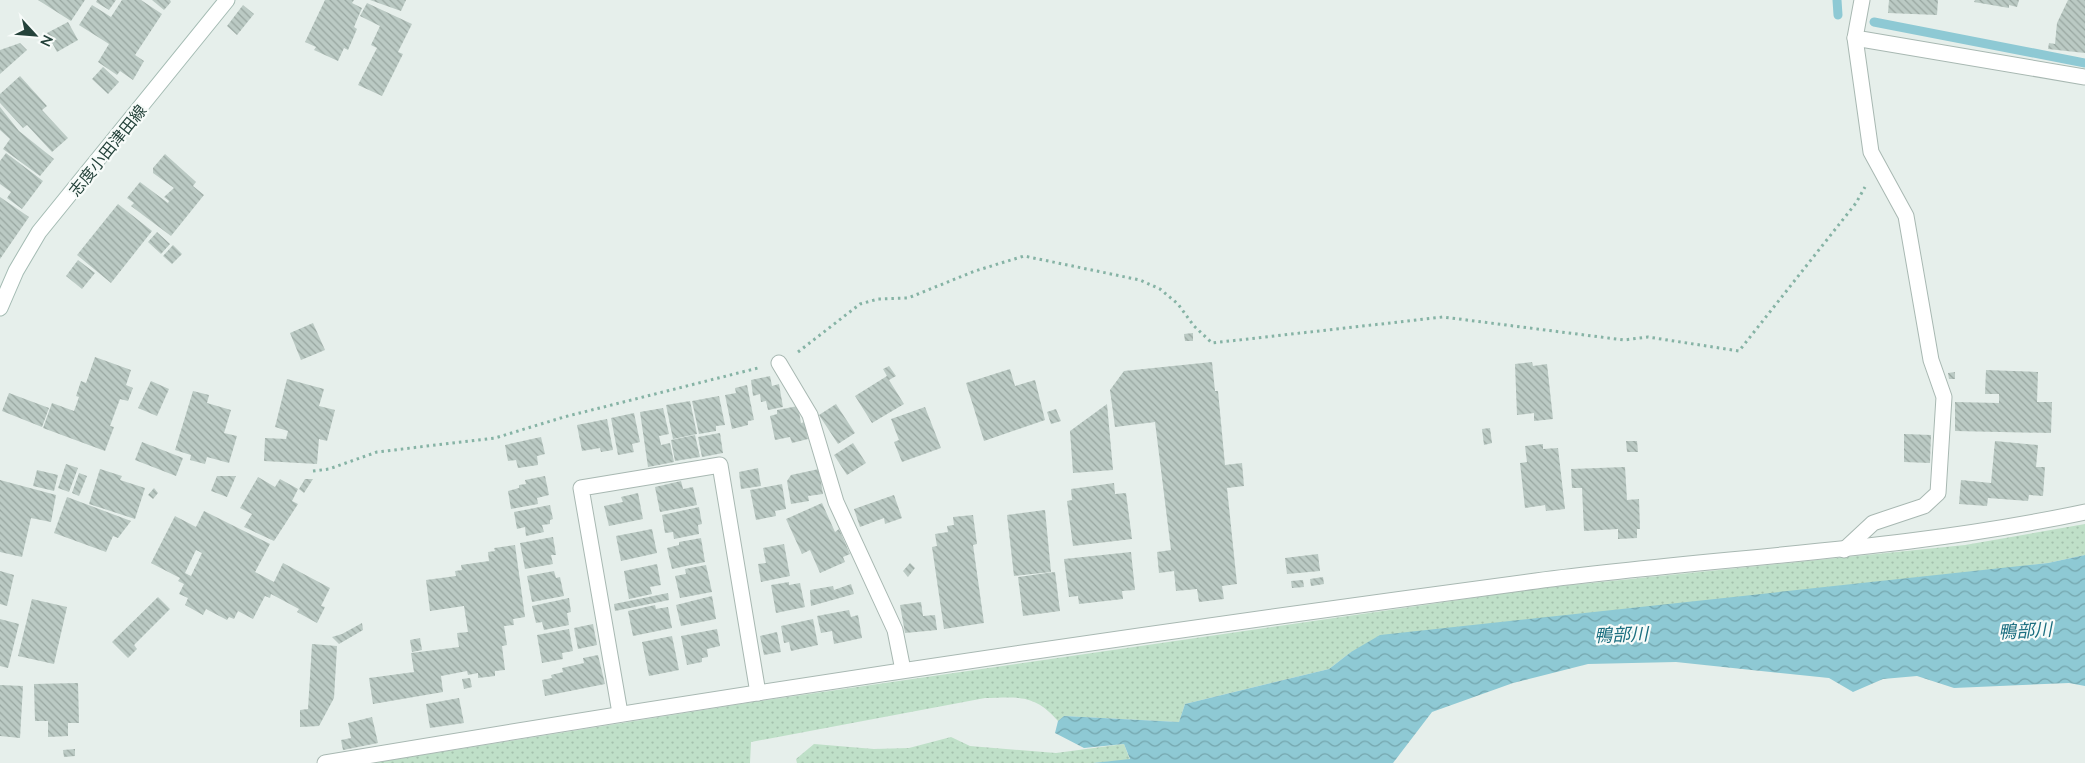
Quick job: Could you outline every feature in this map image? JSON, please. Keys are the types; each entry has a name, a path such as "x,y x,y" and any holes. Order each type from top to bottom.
{"street":[{"name":"志度小田津田線","path":"0,308 16,271 39,232 227,0"},
{"path":"1844,550 1873,523 1924,506 1938,493 1944,396 1931,360 1906,216 1872,152 1855,38 1862,0"},
{"path":"1855,38 2085,77"},
{"path":"779,363 810,415 836,502 895,630 903,670"},
{"path":"620,713 581,488 720,465 758,693"},
{"path":"325,763 620,713 903,670 1542,580 1844,550 2027,525 2085,512"}],"path":[{"path":"313,471 329,469 376,452 495,438 564,417 779,363 794,355 860,304 878,299 908,298 975,271 1024,256 1140,280 1160,289 1178,304 1194,326 1212,343 1443,317 1624,340 1648,337 1739,351 1856,203 1878,165"}],"green space":[{"path":"2085,524 2085,555 2048,563 1351,652 1329,669 1185,704 1179,722 1064,716 1058,721 1042,706 1025,699 1007,697 985,698 751,742 750,763 372,763 747,703 1542,588 1965,545"},
{"path":"951,737 970,746 1056,753 1124,744 1130,760 1093,763 797,763 796,759 814,744 874,749 909,748"}],"water":[{"name":"鴨部川","path":"2085,555 2085,686 2069,683 1954,688 1917,676 1883,679 1853,692 1829,678 1676,662 1588,664 1513,683 1432,712 1393,763 1093,763 1130,759 1124,744 1084,748 1055,733 1058,721 1064,716 1179,722 1185,704 1329,669 1351,652 1380,635 2048,563"}],"building":[{"path":"38,0 85,0 71,21"},
{"path":"97,0 116,0 109,10 96,2"},
{"path":"122,0 141,0 162,14 135,55 144,61 133,80 120,71 117,75 98,62 109,44 79,25 92,5 111,17"},
{"path":"152,0 170,0 171,2 164,10"},
{"path":"325,0 354,0 352,3 362,8 354,27 357,29 348,50 344,48 338,61 314,50 316,47 305,42"},
{"path":"370,0 406,0 401,11"},
{"path":"1889,0 1938,0 1937,15 1888,13"},
{"path":"1975,0 2019,0 2017,7 2009,5 2009,8 1974,2"},
{"path":"2068,0 2085,0 2085,53 2048,49 2049,43 2055,44 2057,23"},
{"path":"367,3 412,24 398,52 403,54 382,96 358,85 377,48 371,45 380,26 360,16"},
{"path":"243,5 254,14 237,35 227,26"},
{"path":"68,22 78,40 57,52 47,33"},
{"path":"20,43 27,50 0,74 0,50"},
{"path":"103,67 119,82 108,94 92,79"},
{"path":"20,76 47,106 42,110 68,138 52,152 27,125 23,128 0,103 0,94"},
{"path":"0,107 19,131 54,159 40,176 3,149 10,139 0,130"},
{"path":"6,153 43,181 22,209 7,198 11,192 0,184 0,161"},
{"path":"165,154 196,182 193,186 204,195 171,236 131,206 134,203 127,198 140,182 168,203 169,201 164,197 174,188 153,173 153,168"},
{"path":"0,197 29,217 0,259"},
{"path":"118,204 152,231 111,283 77,255"},
{"path":"157,232 170,244 161,254 148,242"},
{"path":"173,245 182,254 172,264 163,256"},
{"path":"78,260 95,273 82,289 66,276"},
{"path":"313,323 325,350 301,360 290,333"},
{"path":"1193,333 1193,341 1185,341 1184,334"},
{"path":"95,357 131,370 126,385 133,388 128,401 120,399 110,426 114,427 105,451 43,428 52,403 74,411 79,397 76,396 81,381 86,383"},
{"path":"1212,362 1215,391 1218,391 1225,465 1242,463 1244,486 1227,488 1237,584 1222,586 1224,599 1199,602 1197,589 1176,591 1174,571 1159,573 1157,552 1171,550 1155,422 1115,427 1110,390 1124,371"},
{"path":"1532,362 1533,366 1547,364 1553,419 1534,421 1534,413 1517,415 1515,364"},
{"path":"889,366 896,376 889,380 904,404 872,423 855,396 887,376 883,369"},
{"path":"1010,369 1015,386 1035,380 1045,420 984,441 966,383"},
{"path":"1986,370 2038,372 2037,402 2052,402 2051,433 1955,431 1955,402 1999,403 1999,394 1985,394"},
{"path":"1955,372 1955,379 1949,379 1948,373"},
{"path":"770,376 772,386 779,384 783,407 768,410 766,401 761,402 760,394 753,396 751,380"},
{"path":"287,379 324,389 319,406 335,410 327,441 319,439 317,464 264,461 265,438 286,439 288,431 275,427"},
{"path":"151,381 169,389 157,416 138,408"},
{"path":"747,385 754,420 748,421 748,425 732,429 725,395 736,393 735,388"},
{"path":"193,391 209,395 207,403 231,410 224,433 237,436 229,463 207,457 205,464 190,460 191,455 175,450"},
{"path":"9,393 49,408 42,427 2,411"},
{"path":"719,396 725,425 716,426 716,431 699,434 692,401"},
{"path":"690,401 697,434 673,439 666,405"},
{"path":"836,404 855,433 838,444 819,415"},
{"path":"1107,404 1113,470 1073,473 1070,431"},
{"path":"798,406 801,423 805,422 808,439 792,443 790,437 775,440 770,416 777,414 777,410"},
{"path":"925,407 941,448 902,462 894,442 899,440 891,419"},
{"path":"663,408 669,434 659,436 661,445 670,443 674,462 648,467 640,412"},
{"path":"1056,409 1061,421 1051,424 1047,412"},
{"path":"634,413 640,442 632,444 634,452 618,455 611,418"},
{"path":"607,419 613,450 601,452 600,448 582,451 577,425"},
{"path":"1490,428 1492,443 1484,445 1482,429"},
{"path":"720,433 723,453 702,457 698,437"},
{"path":"1904,434 1931,435 1930,463 1904,462"},
{"path":"695,435 700,457 675,461 671,440"},
{"path":"541,437 545,454 537,456 538,465 518,468 516,460 508,461 505,445"},
{"path":"1626,441 1637,441 1638,452 1627,452"},
{"path":"1995,441 2038,445 2036,467 2045,467 2043,496 2029,495 2028,501 1988,498 1987,506 1959,504 1961,480 1991,483"},
{"path":"142,442 183,458 176,476 135,460"},
{"path":"853,443 866,463 847,475 834,455"},
{"path":"1543,444 1543,449 1558,448 1565,509 1546,511 1545,505 1525,508 1520,463 1527,462 1525,446"},
{"path":"66,464 78,468 69,492 58,488"},
{"path":"1625,467 1627,500 1639,499 1640,529 1637,529 1637,538 1618,539 1618,529 1584,531 1582,488 1572,488 1571,469"},
{"path":"758,468 761,486 741,489 739,472"},
{"path":"100,469 122,476 120,480 145,488 135,519 89,504"},
{"path":"819,469 823,494 808,496 809,501 791,504 787,481 791,475"},
{"path":"37,470 58,475 54,491 33,486"},
{"path":"79,473 87,476 79,496 72,493"},
{"path":"217,476 236,476 227,497 211,491"},
{"path":"545,476 549,495 537,498 538,504 511,509 508,491 519,488 519,485 526,484 525,480"},
{"path":"258,477 275,487 280,479 298,489 292,501 298,504 274,541 244,527 252,514 240,508"},
{"path":"305,479 313,479 304,493 299,489"},
{"path":"0,480 56,495 51,522 31,518 22,557 0,552"},
{"path":"681,481 683,489 693,487 697,505 660,512 655,487"},
{"path":"1114,483 1115,494 1126,493 1132,539 1073,546 1067,501 1072,500 1071,489"},
{"path":"782,484 786,509 775,511 776,516 756,520 750,490"},
{"path":"154,488 158,493 153,499 148,495"},
{"path":"638,493 643,519 609,526 604,506 623,502 621,497"},
{"path":"894,495 902,518 885,524 884,518 860,527 854,509"},
{"path":"67,497 131,521 118,538 113,536 106,552 54,533"},
{"path":"822,503 835,532 839,529 850,554 843,557 845,562 820,573 810,550 802,554 786,519"},
{"path":"550,505 553,519 550,520 550,524 542,525 544,532 526,536 525,527 517,529 514,512"},
{"path":"699,507 702,524 698,525 699,534 674,539 673,532 665,533 662,515"},
{"path":"1045,510 1051,572 1014,576 1007,515"},
{"path":"204,511 270,544 255,572 274,582 283,563 330,588 321,606 325,607 317,623 297,612 299,609 271,594 270,598 265,596 253,619 238,611 234,619 229,617 227,620 206,609 203,615 185,605 188,598 179,594 184,584 178,581 180,578 151,563 175,516 196,527","holes":["196,550 202,553 191,576 185,573"]},
{"path":"973,515 977,544 973,545 984,623 944,629 932,547 937,546 935,534 948,532 947,526 954,525 953,517"},
{"path":"652,529 657,553 621,561 616,536"},
{"path":"553,537 556,555 551,555 553,564 525,569 520,543"},
{"path":"701,538 705,562 672,569 667,548 679,545 679,542"},
{"path":"784,544 790,576 761,582 758,564 766,563 763,548"},
{"path":"515,545 525,617 513,619 514,625 504,626 507,645 502,646 505,670 495,671 495,676 478,678 478,673 468,675 467,671 441,676 443,692 373,704 369,678 414,672 411,653 459,647 457,633 468,632 464,606 430,611 426,580 456,576 455,571 462,570 461,565 489,561 488,552 495,551 494,548"},
{"path":"1131,552 1135,590 1122,591 1123,599 1079,604 1078,596 1069,597 1064,559"},
{"path":"1318,554 1320,571 1287,574 1285,558"},
{"path":"910,563 915,568 908,577 903,571"},
{"path":"657,564 661,585 650,587 652,594 629,599 624,571"},
{"path":"706,565 712,592 680,598 675,576 686,574 685,569"},
{"path":"0,571 14,575 7,606 0,604"},
{"path":"554,571 556,578 560,577 564,596 532,602 527,576"},
{"path":"1055,572 1060,611 1023,616 1018,577"},
{"path":"1323,577 1324,584 1311,586 1310,579"},
{"path":"1303,580 1304,587 1292,588 1291,581"},
{"path":"789,582 789,585 800,583 805,607 776,613 771,585"},
{"path":"851,584 854,594 811,606 810,590 833,586 834,590"},
{"path":"668,593 669,600 615,611 614,604"},
{"path":"712,596 716,619 681,626 676,605"},
{"path":"158,597 170,609 134,645 137,649 128,658 112,642"},
{"path":"569,598 571,612 567,613 569,625 544,630 542,622 536,623 532,606"},
{"path":"32,599 67,607 54,664 18,656"},
{"path":"921,602 923,616 935,615 937,630 905,633 900,605"},
{"path":"655,605 656,609 668,607 672,628 633,636 628,611"},
{"path":"849,610 851,617 858,615 862,638 834,644 832,631 821,633 817,616"},
{"path":"0,619 19,624 8,668 0,666"},
{"path":"813,619 818,645 791,651 789,642 784,643 781,626"},
{"path":"362,623 363,630 339,644 332,637 342,634"},
{"path":"593,624 597,645 578,649 574,628"},
{"path":"569,629 573,651 562,653 563,659 542,663 537,635"},
{"path":"717,629 720,646 707,649 708,657 702,658 702,662 687,665 681,636"},
{"path":"777,632 781,652 764,655 760,636"},
{"path":"672,636 679,670 649,676 642,642"},
{"path":"420,638 422,650 412,652 410,640"},
{"path":"312,644 337,646 334,698 319,726 300,727 300,710 308,709"},
{"path":"598,655 605,684 545,696 542,680 552,678 551,675 563,672 562,668 584,663 583,658"},
{"path":"470,678 472,687 464,689 462,679"},
{"path":"78,683 79,723 68,723 68,736 48,737 48,721 35,721 34,684"},
{"path":"0,685 23,686 20,738 0,736"},
{"path":"459,698 464,723 430,728 426,704"},
{"path":"372,717 378,743 343,750 341,740 351,738 348,723"},
{"path":"75,749 75,756 64,757 63,750"}],"waterway":[{"path":"1837,0 1838,15"},
{"path":"1874,22 2085,63"}]}
